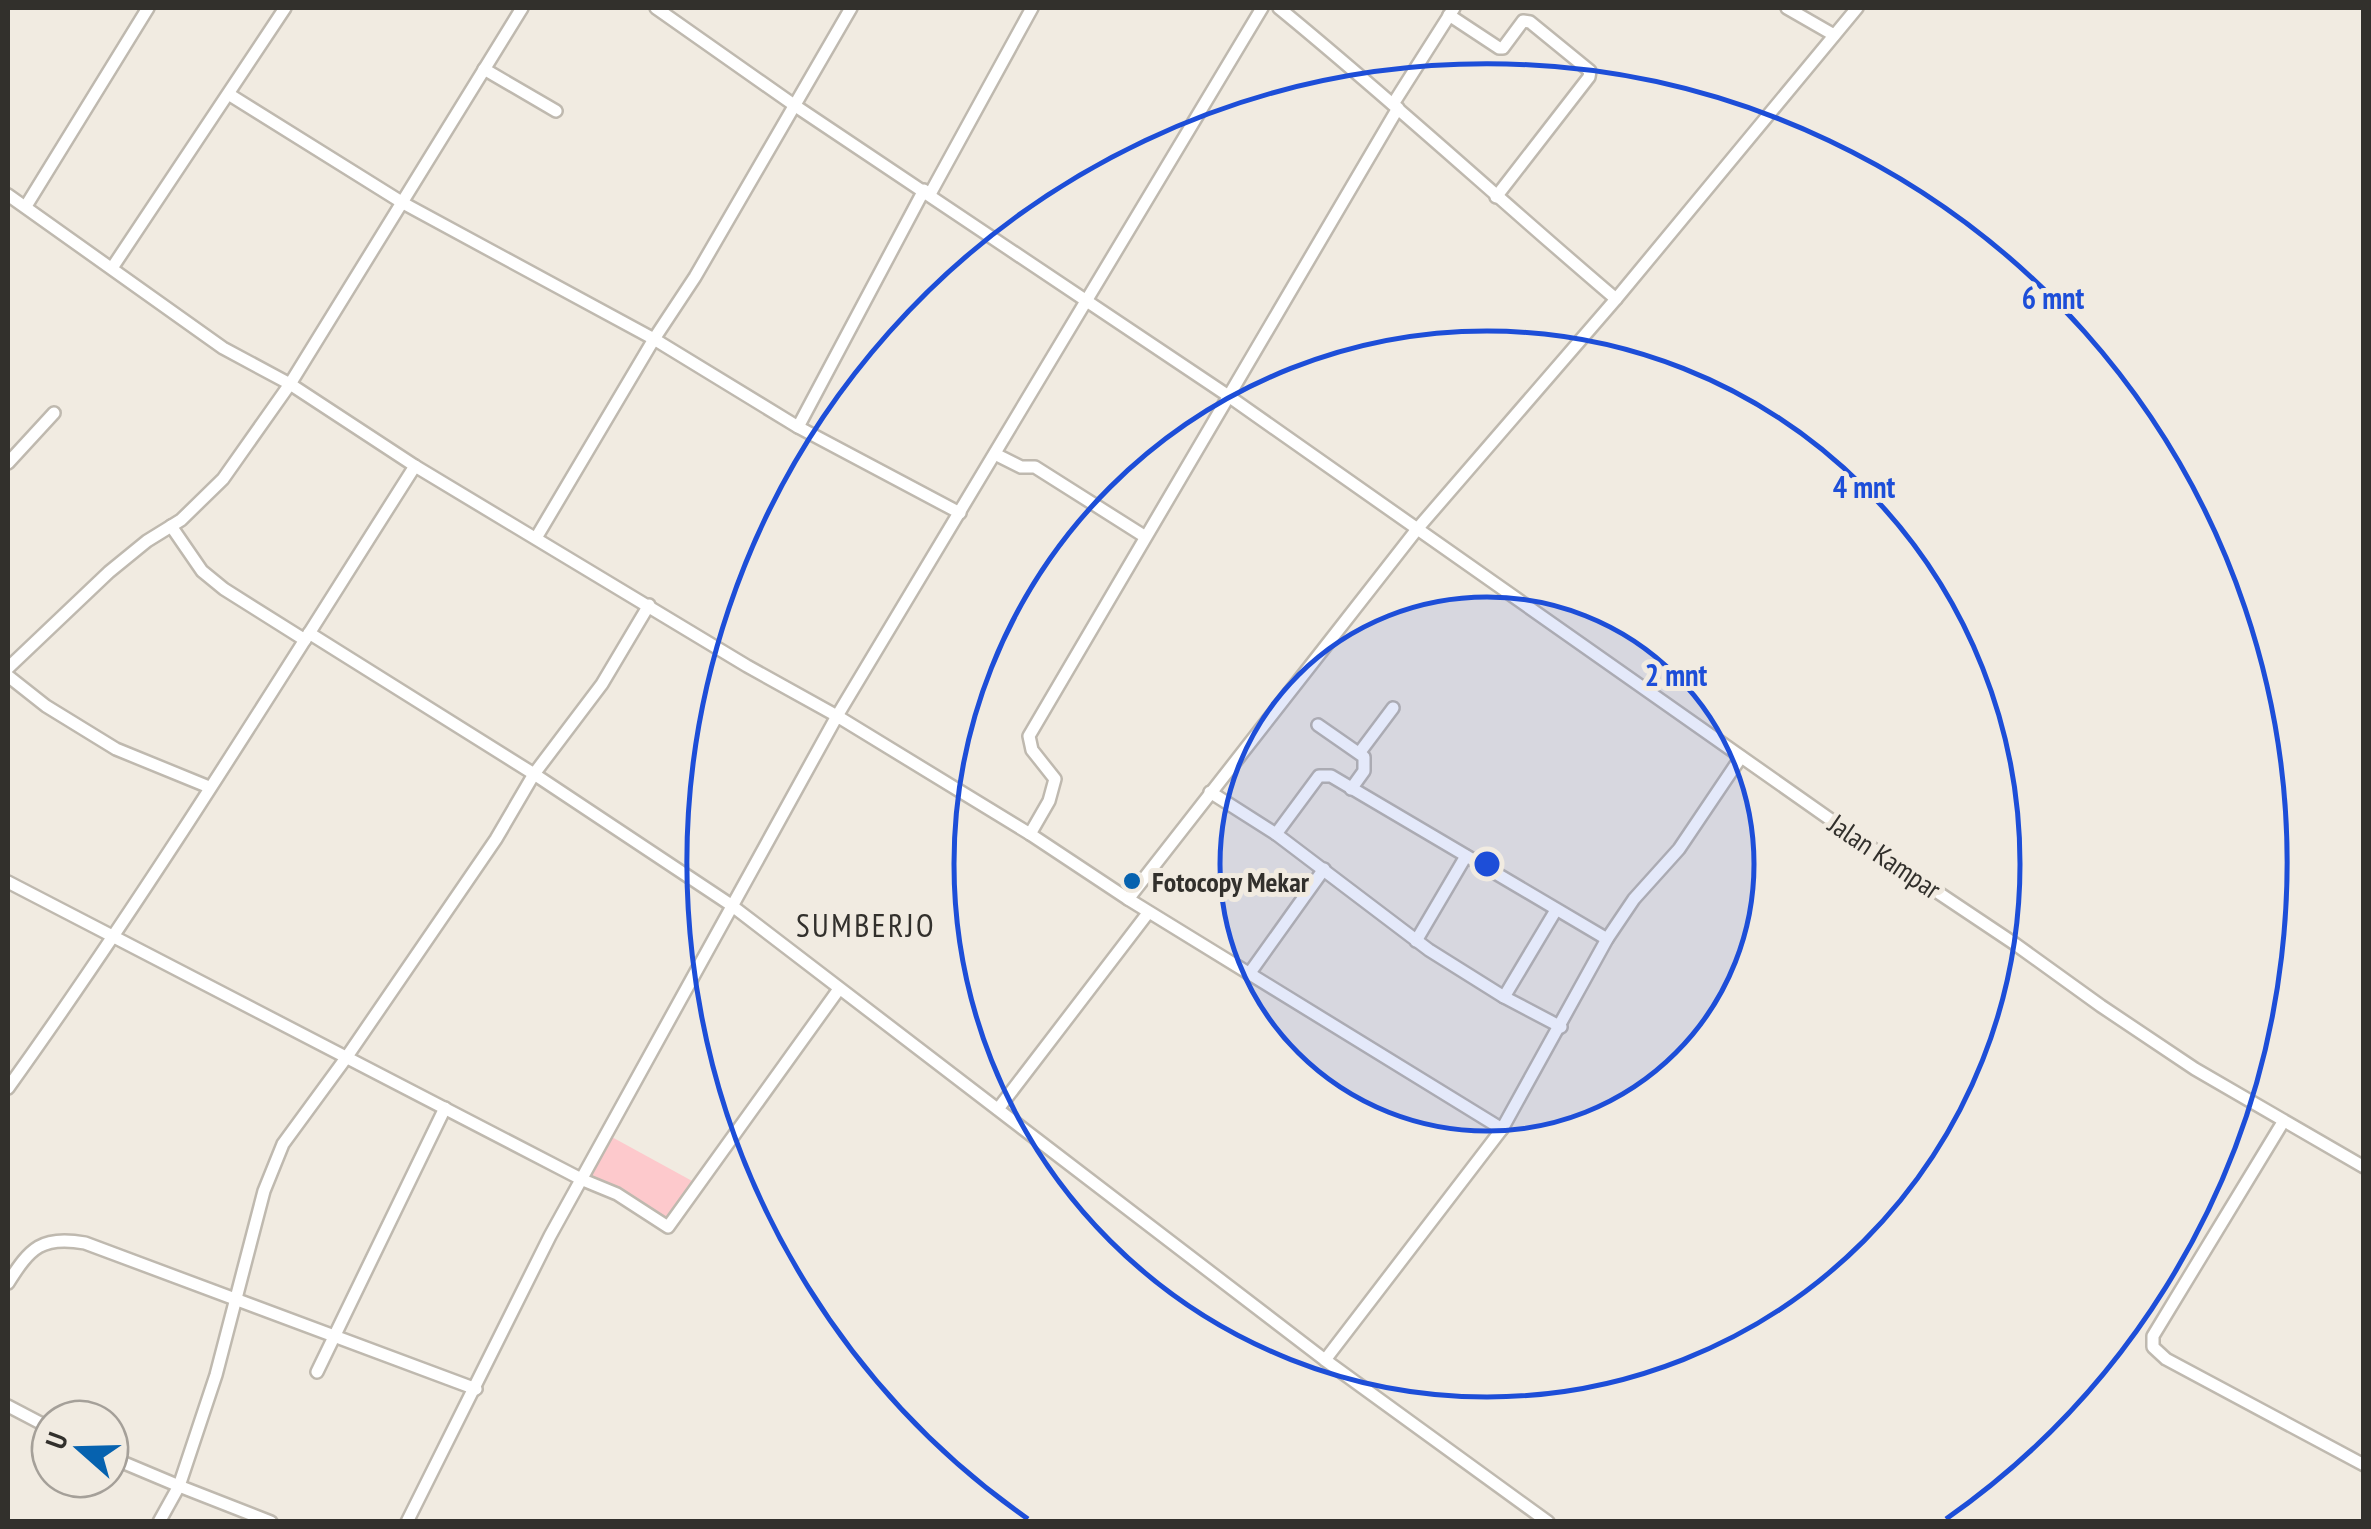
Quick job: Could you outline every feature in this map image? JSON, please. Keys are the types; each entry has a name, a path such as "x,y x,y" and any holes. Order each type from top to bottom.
{"street":[{"path":"26,206 148,8"},
{"path":"112,268 285,8"},
{"path":"8,668 110,572 176,523 223,479 290,384 522,8"},
{"name":"Jalan Kampar","path":"656,8 794,106 1227,395 2101,1006 2283,1122 2364,1167"},
{"path":"536,538 695,277 851,8"},
{"path":"798,427 1032,8"},
{"path":"407,1522 550,1236 837,716 1262,8"},
{"path":"1279,8 1616,298"},
{"path":"1787,8 1834,34"},
{"path":"1128,900 1418,528 1857,8"},
{"path":"1030,834 1049,802 1055,780 1032,750 1029,736 1452,11 1498,48 1522,21 1530,22 1590,71 1496,197"},
{"path":"484,69 556,111"},
{"path":"230,94 403,203 654,339 798,427 960,512"},
{"path":"8,195 223,348 290,384 415,466 837,716 1030,834 1148,914 1502,1129"},
{"path":"8,463 54,413"},
{"path":"995,454 1021,467 1035,466 1144,536"},
{"path":"8,1088 112,938 415,466"},
{"path":"176,523 192,559 224,590 534,774 732,905 1325,1360 1548,1522"},
{"path":"160,1522 178,1486 216,1374 277,1155 496,838 534,774 602,684 649,605"},
{"path":"8,676 46,706 116,748 209,788"},
{"path":"1360,752 1393,708"},
{"path":"1318,725 1360,752 1366,762 1351,788"},
{"path":"1325,1360 1502,1129 1607,939 1641,890 1679,849 1741,757"},
{"path":"1276,834 1319,776 1331,776 1607,939"},
{"path":"1210,792 1276,834 1416,941 1504,997 1561,1026"},
{"path":"1416,941 1466,856"},
{"path":"1249,974 1324,869"},
{"path":"8,882 583,1180 617,1194 668,1227 839,990"},
{"path":"1504,997 1556,910"},
{"path":"998,1109 1148,914"},
{"path":"318,1372 445,1108"},
{"path":"2283,1122 2153,1336 2153,1347 2166,1359 2364,1466"},
{"path":"8,1282 24,1256 38,1246 66,1240 101,1248 476,1389"},
{"path":"130,1466 271,1522"}],"shaded area":[{"path":"610,1136 694,1182 670,1221 588,1179"}],"place":[{"name":"Fotocopy Mekar","path":"1132,881"}],"district":[{"name":"SUMBERJO","path":"866,925"}]}
